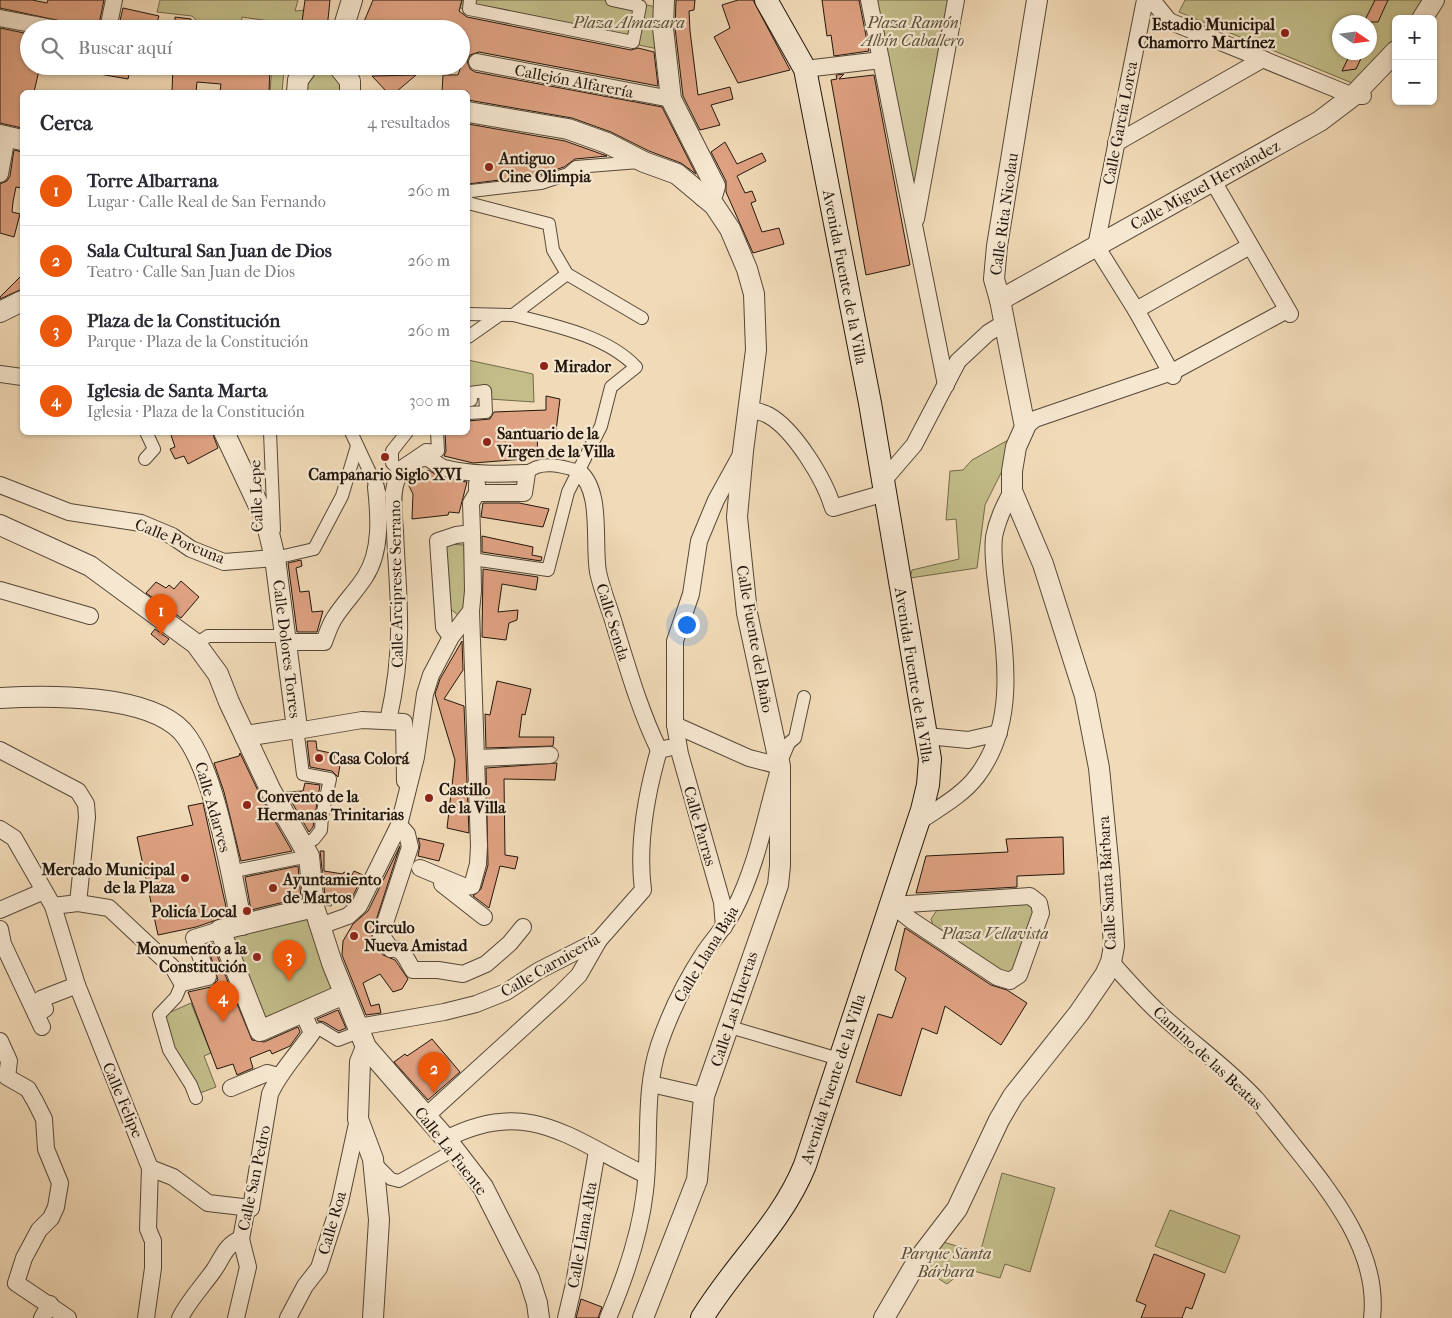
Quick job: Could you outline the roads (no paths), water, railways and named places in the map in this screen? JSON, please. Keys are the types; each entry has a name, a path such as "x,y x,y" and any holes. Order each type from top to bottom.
{"main road":[{"name":"Avenida Fuente de la Villa","path":"702,1318 720,1288 771,1226 796,1187 892,905 928,785 930,760 884,487 805,69 766,0"}],"street":[{"path":"110,20 114,0"},
{"path":"346,20 352,0"},
{"path":"470,0 468,9 633,42 640,6 612,0"},
{"path":"664,0 663,28 671,99 715,186 713,193 704,197"},
{"path":"869,0 946,385"},
{"path":"914,229 956,0"},
{"name":"Calle Rita Nicolau","path":"1025,427 994,278 997,246 1037,0"},
{"name":"Calle García Lorca","path":"1096,246 1145,0"},
{"path":"1152,0 1169,21 1358,96"},
{"path":"1425,15 1434,0"},
{"path":"0,18 20,22"},
{"name":"Calle Miguel Hernández","path":"1000,300 1320,121 1358,96 1392,56"},
{"path":"1116,143 1263,59"},
{"path":"805,69 880,60"},
{"name":"Callejón Alfarería","path":"477,62 671,99"},
{"path":"297,90 298,80 302,75"},
{"path":"346,75 350,81 350,90"},
{"name":"Calle Fuente del Baño","path":"470,112 568,129 607,143 644,162 677,174 714,205 730,229 747,269 754,294 756,350 737,517 744,590 762,689 776,742 780,766"},
{"path":"0,174 10,137"},
{"path":"899,154 907,160 914,161 928,154"},
{"path":"470,191 508,185 540,183 568,174 576,167 644,162"},
{"path":"1025,427 1035,419 1172,374 1288,312 1213,181"},
{"path":"470,204 549,224 553,250 567,274 642,318"},
{"path":"1096,246 1136,310 1172,374"},
{"path":"1136,310 1250,246"},
{"path":"513,315 567,274"},
{"path":"0,312 20,303"},
{"path":"470,314 513,315 566,329 615,350 636,367 611,387 601,426 568,492 548,570 472,559"},
{"path":"470,336 498,316"},
{"path":"749,409 767,414 793,439 822,480 833,508 884,487 914,445 958,362 988,333 1004,322"},
{"path":"0,374 20,378"},
{"path":"470,393 485,391 486,412 470,413"},
{"name":"Calle Santa Bárbara","path":"884,1318 918,1260 957,1210 999,1120 1014,1096 1079,1013 1105,974 1111,962 1114,946 1099,768 1085,696 1043,564 1012,491 1012,471 1016,447 1025,427"},
{"path":"145,459 154,449 147,435"},
{"name":"Calle Dolores Torres","path":"225,435 266,521 275,558 303,774 330,779 321,830 306,850"},
{"name":"Calle Lepe","path":"270,435 275,558"},
{"path":"352,435 376,486 394,515"},
{"path":"405,435 392,451 392,463 398,468 426,450 438,451 437,435"},
{"path":"275,558 314,549 342,496 358,446"},
{"name":"Calle Parras","path":"724,927 722,902 680,754 675,724 675,641 691,594 700,541 716,500 743,451"},
{"name":"Calle Arcipreste Serrano","path":"388,721 399,667 400,620 394,515 396,480 403,470 419,459 431,459 442,467 467,470 478,474"},
{"path":"477,493 524,493 527,473 532,467 549,465 578,471"},
{"name":"Calle Senda","path":"578,471 585,476 593,492 598,573 630,675 649,730 659,750"},
{"path":"420,868 466,887 472,886 478,864 479,846 471,611 471,503 477,493 478,474 527,473"},
{"name":"Calle Porcuna","path":"0,485 69,512 141,523 172,536 191,549 224,562 275,558"},
{"path":"196,644 208,636 324,642 334,618 366,576 375,553 377,534 376,486"},
{"path":"917,823 976,778 988,759 1004,720 1006,690 1003,645 993,562 994,536 1000,512 1012,491"},
{"path":"0,525 90,566 196,644 218,674 271,791 306,850 230,872"},
{"path":"451,637 444,627 438,541 456,535 472,533"},
{"path":"1,592 90,616"},
{"path":"182,983 208,977 194,938 242,925 317,916 348,916 359,906 399,825 416,757 427,685 451,637 471,611"},
{"name":"Calle Adarves","path":"0,698 29,696 110,700 152,713 173,724 194,747 207,776 242,925"},
{"name":"Calle Las Huertas","path":"643,1318 697,1180 704,1096 730,1027 750,960 778,886 780,866 780,766 789,743 795,738 804,697"},
{"path":"245,736 351,721 404,722 406,796"},
{"path":"675,724 749,758 780,766"},
{"path":"927,736 968,740 999,733"},
{"path":"659,750 666,747 680,754"},
{"path":"0,750 78,791 86,804 87,817 78,904"},
{"name":"Calle Carnicería","path":"361,1035 476,1004 506,992 538,971 599,940 643,890 640,866 641,836 659,750"},
{"path":"477,758 550,755"},
{"name":"Calle Llana Baja","path":"608,1318 636,1239 646,1175 646,1125 651,1084 659,1046 672,1010 704,954 734,910 751,870 780,766"},
{"path":"399,825 407,834 410,847 381,935 391,949 396,948 401,951 413,970 438,970 463,974 486,964 510,943 523,927"},
{"name":"Calle Felipe","path":"0,829 14,838 53,906 77,984 150,1168 148,1229 153,1241 153,1268 146,1318"},
{"name":"Calle La Fuente","path":"306,850 317,916 344,994 361,1035 425,1117 450,1144 483,1188 517,1250 537,1302 539,1318"},
{"path":"395,897 405,890 420,868"},
{"path":"420,868 484,917"},
{"path":"0,910 44,891"},
{"path":"1030,896 1036,899 1041,908 1019,975 1014,980 1006,981 911,920 892,905 1030,896"},
{"path":"53,906 78,904 109,908 174,969 182,983"},
{"path":"0,929 3,944 39,1021 45,1009 41,999 77,984"},
{"path":"220,930 260,1031 344,994"},
{"path":"425,1117 497,1055 560,994 579,974 599,940"},
{"name":"Camino de las Beatas","path":"1111,962 1157,1011 1256,1100 1318,1176 1357,1240 1366,1261 1371,1282 1372,1318"},
{"path":"182,983 176,997 159,1015 169,1050 191,1085 196,1098"},
{"path":"303,1013 312,1033 320,1029 338,1040 361,1035 358,1119 374,1162 379,1220 373,1318"},
{"path":"730,1027 839,1059"},
{"name":"Calle San Pedro","path":"180,1318 188,1302 215,1269 222,1254 232,1242 241,1239 246,1212 251,1208 270,1094 278,1076 289,1066 312,1033"},
{"path":"0,1041 9,1061 4,1075 28,1089 44,1119 46,1149 60,1183 56,1207 51,1218 39,1230 24,1258 16,1284 46,1311 68,1318"},
{"path":"231,1088 267,1073 278,1076"},
{"path":"651,1084 704,1096"},
{"name":"Calle Roa","path":"288,1318 305,1286 320,1268 340,1202 358,1119"},
{"path":"374,1162 391,1179 399,1181 450,1144 468,1128 492,1122 522,1120 566,1133 597,1151 646,1175"},
{"name":"Calle Llana Alta","path":"566,1318 574,1284 597,1151"},
{"path":"150,1168 173,1177 208,1203 251,1208"},
{"path":"236,1318 248,1267 241,1239"}],"place":[{"name":"Estadio Municipal Chamorro Martínez","path":"1285,33"},
{"name":"Antiguo Cine Olimpia","path":"489,167"},
{"name":"Mirador","path":"544,366"},
{"name":"Santuario de la Virgen de la Villa","path":"487,442"},
{"name":"Campanario Siglo XVI","path":"385,457"},
{"name":"Torre Albarrana","path":"161,635"},
{"name":"Casa Colorá","path":"319,758"},
{"name":"Castillo de la Villa","path":"429,798"},
{"name":"Convento de la Hermanas Trinitarias","path":"247,805"},
{"name":"Mercado Municipal de la Plaza","path":"185,878"},
{"name":"Ayuntamiento de Martos","path":"273,888"},
{"name":"Policía Local","path":"247,911"},
{"name":"Circulo Nueva Amistad","path":"354,936"},
{"name":"Monumento a la Constitución","path":"257,957"},
{"name":"Plaza de la Constitución","path":"289,981"},
{"name":"Iglesia de Santa Marta","path":"223,1022"},
{"name":"Sala Cultural San Juan de Dios","path":"434,1093"}],"park label":[{"name":"Plaza Almazara","path":"629,22"},
{"name":"Plaza Ramón Albín Caballero","path":"913,31"},
{"name":"Plaza Vellavista","path":"995,933"},
{"name":"Parque Santa Bárbara","path":"946,1262"}]}
